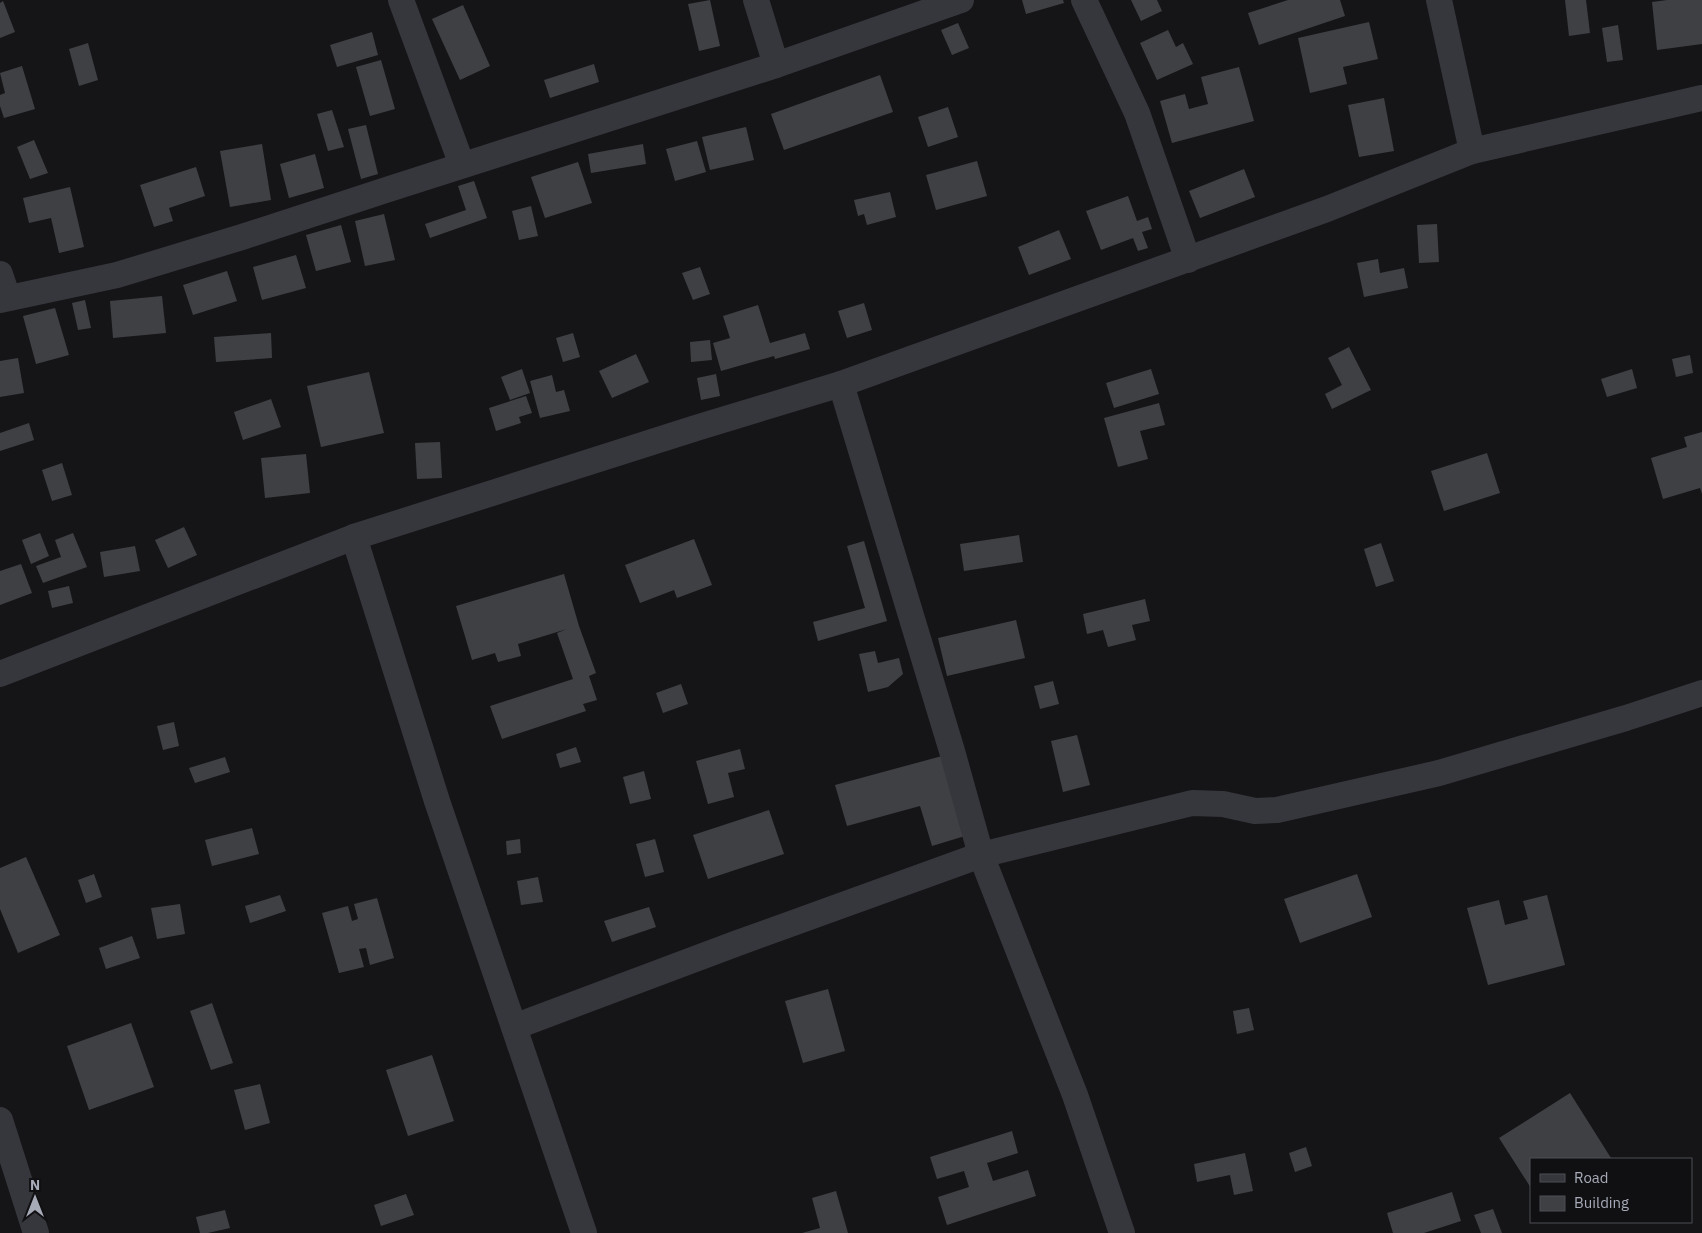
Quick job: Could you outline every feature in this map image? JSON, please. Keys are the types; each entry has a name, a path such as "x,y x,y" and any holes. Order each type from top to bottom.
{"street":[{"path":"401,0 462,165"},
{"path":"756,0 776,65"},
{"path":"3,291 117,276 776,65 961,0"},
{"path":"1084,0 1137,114 1188,260"},
{"path":"1439,0 1472,151"},
{"path":"0,674 354,537 841,384 1327,209 1472,151 1702,98"},
{"path":"841,384 949,742 981,855 1075,1095 1122,1233"},
{"path":"354,537 437,800 584,1233"},
{"path":"514,1027 735,944 981,855 1192,803 1223,804 1255,811 1278,810 1439,773 1626,718 1702,693"},
{"path":"0,1120 36,1233"}],"building":[{"path":"710,0 720,46 699,51 688,4"},
{"path":"1022,0 1063,0 1064,3 1026,14"},
{"path":"1131,0 1157,0 1162,11 1141,21"},
{"path":"1288,0 1340,0 1345,16 1259,45 1248,13"},
{"path":"1565,0 1586,0 1590,33 1569,36"},
{"path":"1702,0 1702,44 1657,50 1652,2"},
{"path":"3,1 15,32 0,38 0,3"},
{"path":"463,5 490,66 460,80 432,19"},
{"path":"1369,22 1378,59 1343,67 1347,84 1310,93 1298,38"},
{"path":"958,23 969,48 952,55 941,30"},
{"path":"1618,25 1623,60 1607,62 1602,28"},
{"path":"1168,30 1176,47 1183,43 1193,64 1157,80 1140,43"},
{"path":"372,32 378,55 337,67 330,45"},
{"path":"88,43 98,80 79,86 69,49"},
{"path":"381,60 395,109 370,116 356,67"},
{"path":"594,64 599,82 550,98 544,80"},
{"path":"22,66 35,109 4,118 0,106 0,95 5,93 0,73"},
{"path":"1239,67 1254,121 1172,143 1160,101 1185,94 1189,109 1208,104 1201,77"},
{"path":"880,75 893,112 784,150 771,114"},
{"path":"1384,98 1394,151 1359,157 1348,105"},
{"path":"948,107 958,137 928,147 918,117"},
{"path":"332,110 344,147 328,151 317,114"},
{"path":"366,125 378,174 361,179 348,129"},
{"path":"746,127 754,160 710,170 702,137"},
{"path":"34,140 48,173 30,179 17,147"},
{"path":"697,141 706,172 675,181 666,149"},
{"path":"262,144 271,200 230,207 220,151"},
{"path":"643,144 646,164 591,173 588,154"},
{"path":"315,154 324,188 289,198 280,164"},
{"path":"977,161 987,196 936,210 926,175"},
{"path":"578,162 592,203 545,218 531,177"},
{"path":"196,167 205,196 169,208 173,221 154,227 140,185"},
{"path":"1244,169 1255,197 1200,218 1189,191"},
{"path":"474,181 487,218 430,238 425,224 466,210 458,186"},
{"path":"70,187 84,247 59,253 51,218 29,223 23,198"},
{"path":"890,192 896,217 867,225 864,214 858,216 854,200"},
{"path":"1128,196 1137,221 1148,217 1152,229 1142,232 1148,248 1138,251 1133,238 1101,250 1086,211"},
{"path":"531,206 538,236 519,240 512,211"},
{"path":"384,214 395,260 365,266 355,221"},
{"path":"1437,224 1439,262 1419,263 1417,225"},
{"path":"341,225 351,262 316,271 306,235"},
{"path":"1059,230 1071,259 1029,275 1018,247"},
{"path":"296,255 306,288 262,300 253,267"},
{"path":"1378,259 1380,273 1404,268 1408,288 1364,297 1357,263"},
{"path":"700,267 710,294 693,300 682,273"},
{"path":"227,271 237,301 193,315 183,285"},
{"path":"162,296 166,333 113,338 110,301"},
{"path":"85,300 91,328 78,330 72,303"},
{"path":"864,303 872,330 847,338 838,311"},
{"path":"758,305 770,343 805,333 810,349 775,359 774,356 721,371 713,343 730,338 723,316"},
{"path":"55,308 69,355 36,364 23,316"},
{"path":"271,333 272,358 216,362 214,337"},
{"path":"573,333 580,357 563,362 556,338"},
{"path":"710,340 712,360 691,362 690,342"},
{"path":"1349,347 1371,390 1332,409 1325,394 1342,385 1328,358"},
{"path":"636,354 649,382 612,398 599,371"},
{"path":"1690,355 1693,373 1676,377 1672,359"},
{"path":"18,358 24,393 0,397 0,361"},
{"path":"522,369 530,393 510,400 501,377"},
{"path":"1151,369 1159,394 1114,408 1106,383"},
{"path":"1632,369 1637,388 1607,397 1601,379"},
{"path":"369,372 384,433 321,447 307,386"},
{"path":"716,374 720,396 701,400 697,378"},
{"path":"552,375 556,392 564,390 570,411 540,418 530,381"},
{"path":"526,396 532,413 519,417 521,423 496,431 489,408"},
{"path":"271,399 281,427 243,440 234,412"},
{"path":"1159,403 1165,425 1140,431 1148,459 1118,467 1104,418"},
{"path":"29,423 34,440 0,451 0,433"},
{"path":"1702,432 1702,494 1700,488 1663,499 1651,458 1687,447 1684,437"},
{"path":"440,442 442,478 417,479 415,443"},
{"path":"1487,453 1500,493 1444,511 1431,471"},
{"path":"306,454 310,493 265,498 261,458"},
{"path":"62,463 72,495 52,501 42,470"},
{"path":"184,527 197,555 168,568 155,540"},
{"path":"40,533 49,556 31,564 22,540"},
{"path":"73,533 87,567 43,583 36,566 61,557 55,540"},
{"path":"1019,535 1023,562 964,571 960,544"},
{"path":"694,539 712,585 677,598 674,590 640,603 625,565"},
{"path":"864,541 887,621 818,641 813,622 865,608 847,546"},
{"path":"1381,543 1394,581 1376,587 1364,549"},
{"path":"135,546 140,571 104,577 100,552"},
{"path":"21,564 32,593 0,605 0,571"},
{"path":"564,574 579,626 596,673 589,676 597,700 583,704 586,711 502,739 490,706 573,679 557,633 567,629 518,644 521,656 498,662 495,653 472,660 456,606"},
{"path":"69,586 73,603 52,608 48,591"},
{"path":"1145,599 1150,621 1132,625 1136,640 1108,647 1103,630 1087,634 1083,614"},
{"path":"1016,620 1025,658 947,676 938,638"},
{"path":"875,651 878,663 899,658 903,674 888,687 868,692 859,654"},
{"path":"1053,681 1059,704 1040,709 1034,686"},
{"path":"681,684 688,704 663,713 656,693"},
{"path":"174,722 179,746 163,750 157,726"},
{"path":"1077,735 1090,785 1063,792 1051,741"},
{"path":"576,747 581,762 560,768 556,754"},
{"path":"740,749 745,769 728,773 734,797 708,804 696,761"},
{"path":"942,756 965,836 932,846 920,806 847,826 835,785"},
{"path":"225,757 230,772 195,783 189,768"},
{"path":"644,771 651,799 630,804 623,777"},
{"path":"769,810 784,854 708,879 693,835"},
{"path":"252,828 259,854 212,866 205,840"},
{"path":"520,839 521,853 507,855 506,841"},
{"path":"655,839 664,872 645,877 636,844"},
{"path":"26,857 60,935 18,953 0,909 0,868"},
{"path":"94,874 102,897 86,903 78,880"},
{"path":"1357,874 1372,917 1300,943 1284,899"},
{"path":"538,877 543,902 521,905 517,881"},
{"path":"280,895 286,911 250,923 245,906"},
{"path":"1547,895 1565,965 1488,985 1467,908 1499,900 1505,925 1528,919 1523,901"},
{"path":"377,898 394,958 370,965 366,948 359,949 364,967 339,973 322,913 348,906 352,921 358,919 354,904"},
{"path":"180,904 185,934 157,939 151,908"},
{"path":"649,907 656,927 612,942 604,921"},
{"path":"132,936 140,958 106,969 99,948"},
{"path":"828,989 845,1051 803,1063 785,1001"},
{"path":"212,1003 233,1063 211,1070 190,1011"},
{"path":"1249,1008 1254,1030 1237,1034 1233,1011"},
{"path":"131,1023 154,1087 89,1110 67,1046"},
{"path":"432,1055 454,1121 408,1136 386,1070"},
{"path":"260,1084 270,1123 245,1130 234,1090"},
{"path":"1570,1093 1611,1158 1530,1158 1530,1186 1499,1138"},
{"path":"1012,1131 1018,1153 987,1163 993,1181 1028,1170 1036,1196 947,1225 938,1197 969,1187 964,1171 937,1179 930,1157"},
{"path":"1306,1147 1312,1166 1295,1172 1289,1153"},
{"path":"1245,1153 1253,1191 1234,1195 1230,1175 1197,1182 1194,1164"},
{"path":"836,1191 848,1233 802,1233 820,1228 812,1198"},
{"path":"1452,1192 1461,1221 1424,1233 1393,1233 1387,1213"},
{"path":"406,1194 414,1215 381,1226 374,1205"},
{"path":"1493,1209 1502,1233 1481,1233 1474,1215"},
{"path":"225,1210 230,1228 200,1233 196,1217"}]}
